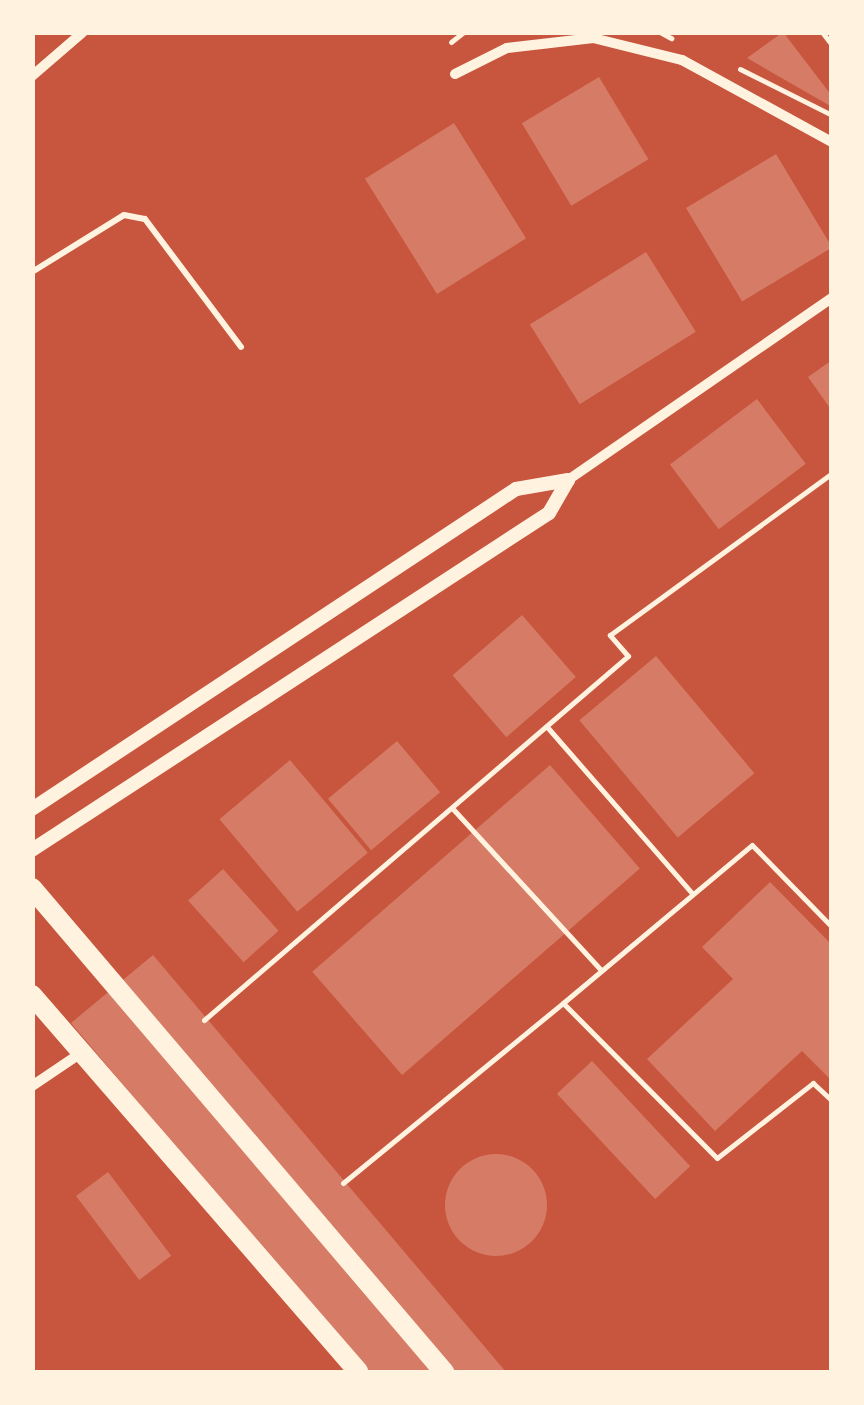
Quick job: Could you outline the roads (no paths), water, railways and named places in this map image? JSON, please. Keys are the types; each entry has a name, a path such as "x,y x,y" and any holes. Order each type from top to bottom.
{"highway":[{"path":"32,888 444,1372"},
{"path":"32,996 358,1372"}],"street":[{"path":"32,76 83,32"},
{"path":"456,74 507,48 593,38 682,60 832,142"},
{"path":"32,809 516,489 568,480 832,298"},
{"path":"32,850 550,513 568,480"},
{"path":"32,1086 82,1052"}],"lane":[{"path":"32,272 124,215 145,219 241,347"}]}
